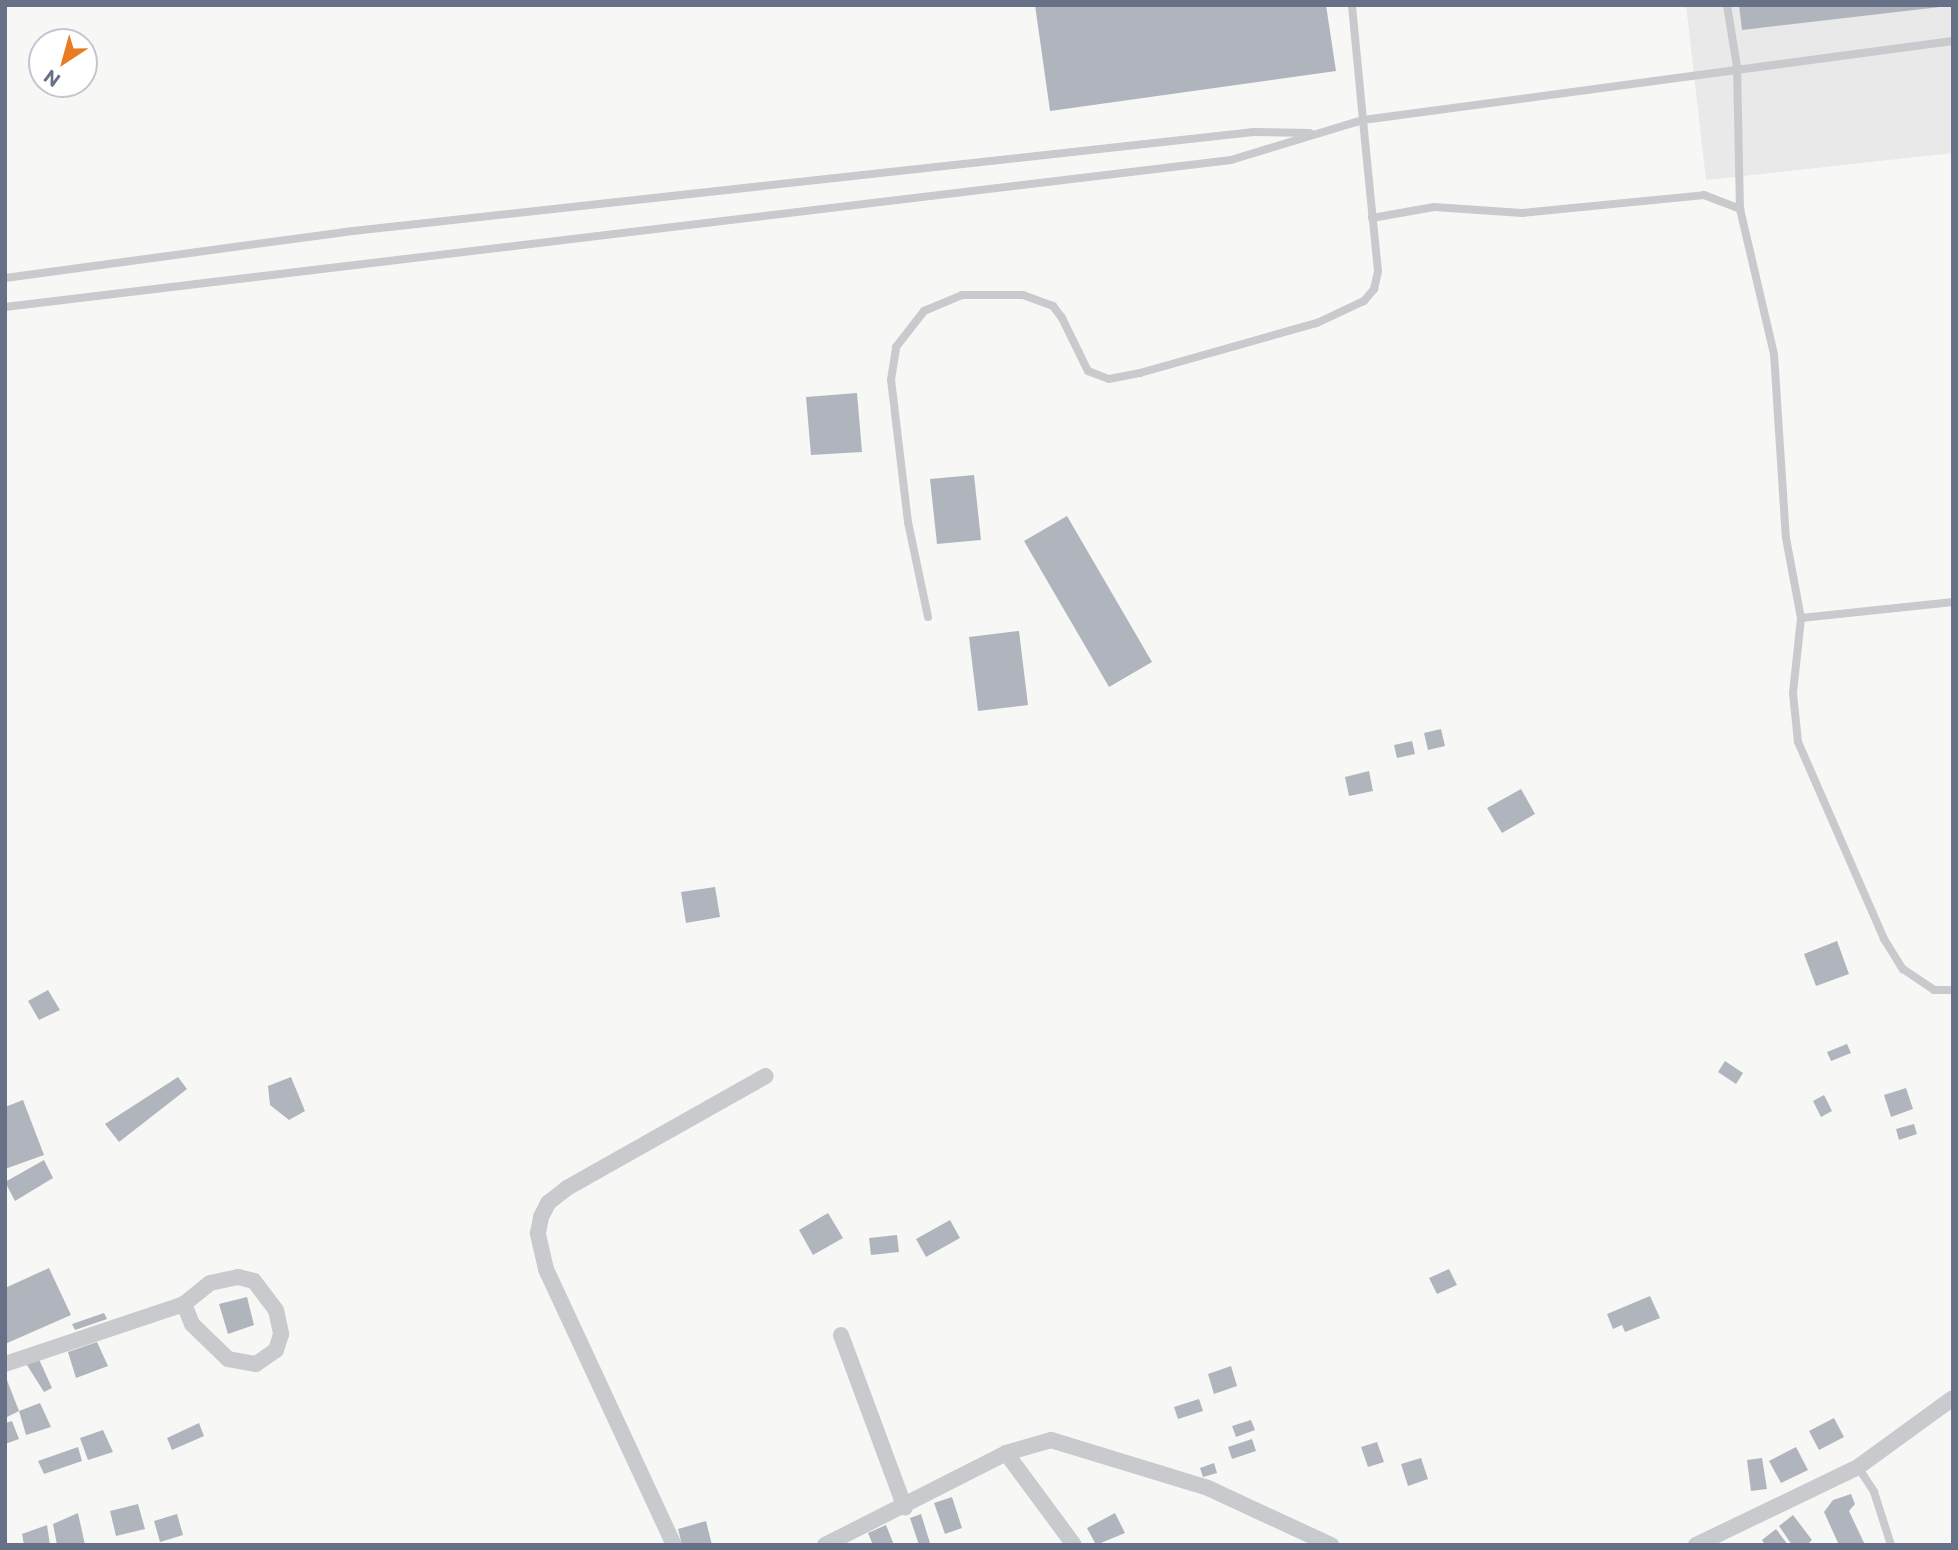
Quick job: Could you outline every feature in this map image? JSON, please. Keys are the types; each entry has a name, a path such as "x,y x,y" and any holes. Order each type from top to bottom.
{"street":[{"path":"674,1545 546,1269 538,1233 541,1217 548,1203 568,1188 766,1076"},
{"path":"5,1364 184,1304 209,1283 238,1277 254,1281 276,1311 281,1334 276,1350 256,1364 228,1359 192,1324 184,1304"},
{"path":"841,1335 905,1508"},
{"path":"1696,1545 1858,1467 1953,1398"},
{"path":"825,1545 905,1508 1033,1441 1074,1443 1208,1488 1331,1545"},
{"path":"1006,1453 1073,1545"}],"lane":[{"path":"928,617 908,522 891,380 896,348 924,310 962,295 1001,292 1030,297 1052,306 1062,318 1088,371 1109,379 1140,373 1353,310 1374,289 1373,218 1352,5"},
{"path":"1727,5 1737,67 1740,209 1774,354 1786,538 1801,618 1794,719 1818,791 1903,969 1934,990 1953,990"},
{"path":"5,307 1231,160 1313,133 1363,121 1737,67 1953,41"},
{"path":"5,278 372,229 1254,132 1313,133"},
{"path":"1373,218 1434,206 1522,213 1704,195 1740,209"},
{"path":"1801,618 1953,601"},
{"path":"1858,1467 1878,1502 1891,1545"}],"shaded area":[{"path":"1686,5 1953,5 1953,153 1706,180"}],"building":[{"path":"1035,5 1326,5 1336,71 1050,111"},
{"path":"1739,5 1940,5 1940,7 1742,30"},
{"path":"857,393 862,452 811,455 806,397"},
{"path":"974,475 981,540 937,544 930,479"},
{"path":"1067,516 1152,662 1109,687 1024,541"},
{"path":"1019,631 1028,705 978,711 969,637"},
{"path":"1441,729 1445,746 1428,750 1424,733"},
{"path":"1412,741 1415,754 1397,758 1394,745"},
{"path":"1369,771 1373,791 1349,796 1345,777"},
{"path":"1521,789 1535,814 1502,833 1487,808"},
{"path":"715,887 720,917 686,923 681,892"},
{"path":"1837,941 1849,974 1816,986 1804,954"},
{"path":"48,990 60,1010 39,1020 28,1001"},
{"path":"1847,1044 1851,1053 1831,1061 1827,1052"},
{"path":"1725,1061 1743,1073 1736,1084 1718,1072"},
{"path":"178,1077 187,1089 119,1142 105,1124"},
{"path":"291,1077 305,1111 289,1120 270,1105 268,1086"},
{"path":"1906,1088 1913,1109 1891,1117 1884,1095"},
{"path":"1824,1095 1832,1111 1821,1117 1813,1101"},
{"path":"23,1100 44,1155 5,1169 5,1107"},
{"path":"1914,1124 1917,1134 1899,1140 1896,1129"},
{"path":"44,1160 53,1178 15,1201 5,1182"},
{"path":"828,1213 843,1238 813,1255 799,1230"},
{"path":"950,1220 960,1238 926,1257 916,1239"},
{"path":"897,1235 899,1252 871,1255 869,1238"},
{"path":"49,1268 71,1315 5,1344 5,1288"},
{"path":"1449,1269 1457,1285 1437,1294 1429,1278"},
{"path":"1650,1296 1660,1318 1625,1332 1622,1325 1613,1329 1607,1314"},
{"path":"247,1297 254,1325 228,1334 219,1304"},
{"path":"104,1313 107,1319 75,1330 72,1324"},
{"path":"97,1342 108,1366 76,1378 68,1352"},
{"path":"38,1357 52,1388 44,1392 25,1362"},
{"path":"1231,1366 1237,1386 1214,1394 1208,1374"},
{"path":"5,1375 19,1411 5,1418"},
{"path":"1199,1399 1203,1411 1178,1419 1174,1407"},
{"path":"40,1403 51,1427 26,1435 19,1411"},
{"path":"1834,1418 1844,1437 1819,1450 1809,1431"},
{"path":"1251,1420 1255,1430 1236,1437 1232,1426"},
{"path":"12,1421 19,1439 5,1444 5,1423"},
{"path":"199,1423 204,1436 172,1450 167,1438"},
{"path":"103,1430 113,1452 88,1460 80,1438"},
{"path":"1252,1439 1256,1451 1232,1459 1228,1447"},
{"path":"1377,1442 1384,1462 1368,1467 1361,1447"},
{"path":"78,1447 82,1461 44,1474 38,1461"},
{"path":"1796,1447 1808,1470 1781,1483 1769,1461"},
{"path":"1421,1458 1428,1479 1408,1486 1401,1464"},
{"path":"1762,1458 1767,1489 1751,1491 1747,1460"},
{"path":"1214,1463 1217,1473 1203,1477 1200,1468"},
{"path":"1851,1494 1855,1504 1849,1511 1865,1545 1839,1545 1824,1512 1833,1500"},
{"path":"952,1497 962,1528 945,1534 934,1503"},
{"path":"138,1504 145,1529 116,1536 110,1511"},
{"path":"78,1513 85,1545 57,1545 53,1524"},
{"path":"1115,1513 1125,1533 1096,1545 1087,1528"},
{"path":"177,1514 183,1535 160,1542 154,1521"},
{"path":"921,1514 930,1543 924,1545 919,1545 910,1518"},
{"path":"1793,1515 1812,1540 1807,1545 1792,1545 1779,1526"},
{"path":"706,1521 712,1545 682,1545 678,1529"},
{"path":"47,1525 50,1545 24,1545 22,1534"},
{"path":"886,1525 894,1545 873,1545 868,1533"},
{"path":"1776,1529 1788,1545 1765,1545 1762,1540"}]}
